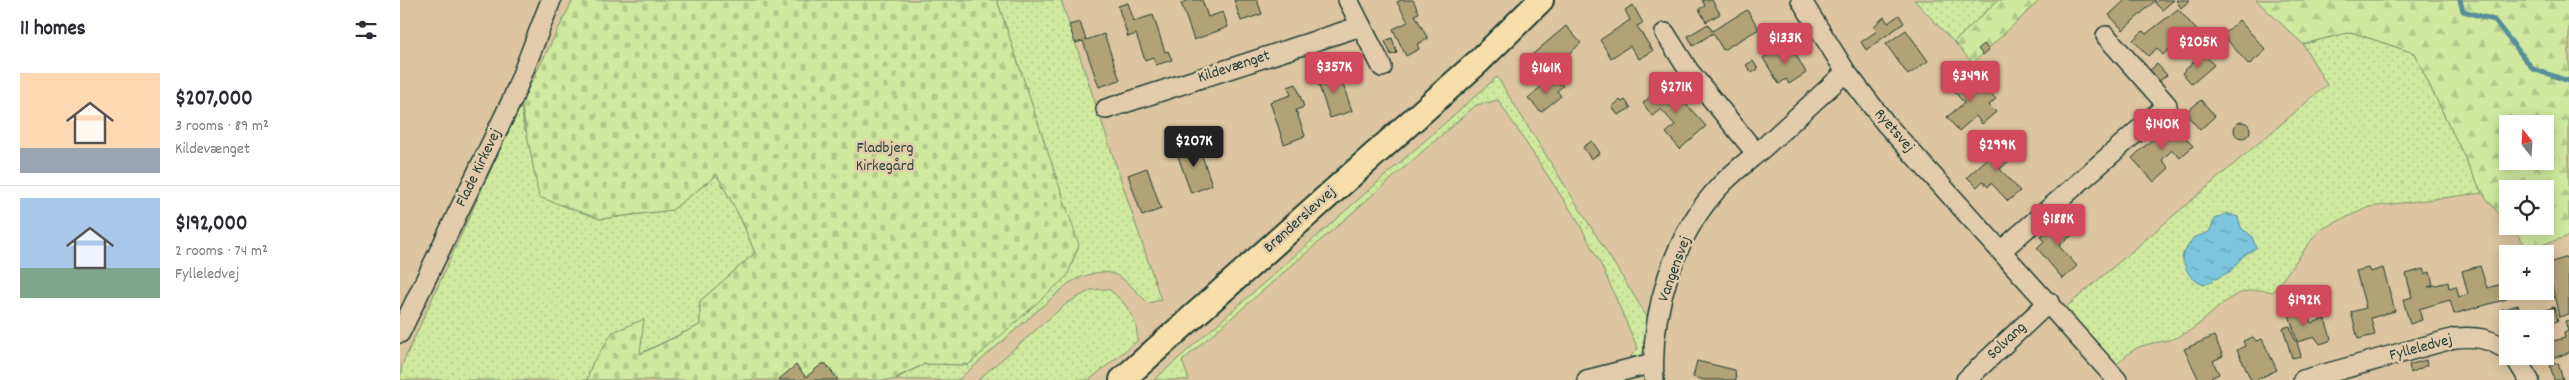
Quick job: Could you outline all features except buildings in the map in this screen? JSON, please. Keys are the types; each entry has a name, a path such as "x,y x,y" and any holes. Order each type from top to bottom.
{"main road":[{"name":"Brønderslevvej","path":"1122,380 1479,61 1541,0"},
{"name":"Brønderslevvej","path":"1479,61 1558,0"}],"street":[{"name":"Flade Kirkevej","path":"400,332 513,98 551,0"},
{"path":"1348,0 1382,67"},
{"name":"Ryetsvej","path":"1801,0 1846,72 1886,124 2049,302 2117,380"},
{"name":"Kildevænget","path":"1106,109 1361,26"},
{"path":"1665,33 1689,72 1756,153"},
{"path":"2001,251 2167,105 2106,36"},
{"name":"Vangensvej","path":"1654,372 1659,312 1667,282 1679,250 1696,218 1719,187 1846,72"},
{"name":"Solvang","path":"1966,380 2049,302"},
{"name":"Fylleledvej","path":"2303,380 2455,338 2478,336 2499,344"},
{"path":"2520,365 2529,380"},
{"path":"1587,380 1654,372"}],"green space":[{"name":"Fladbjerg Kirkegård","path":"573,0 997,0 1079,245 1067,276 968,365 925,364 897,377 897,380 587,380 592,364 613,332 644,319 640,354 700,325 700,301 755,253 741,219 717,175 672,210 600,219 539,197 521,103"},
{"path":"997,0 1061,0 1161,300 1148,303 1121,278 1104,272 1095,273 1069,283 958,380 897,380 897,378 925,364 968,365 1078,245"},
{"path":"1914,0 1998,0 1954,42"},
{"path":"1998,0 2040,0 1973,63 1954,42"},
{"path":"2256,0 2569,0 2569,236 2541,245 2526,245 2517,235 2554,235 2554,180 2499,180 2499,213 2482,193 2414,53 2351,32 2303,44"},
{"path":"2351,32 2414,53 2482,193 2369,207 2319,230 2273,292 2257,290 2244,292 2233,297 2192,329 2175,338 2136,348 2115,366 2064,309 2327,85 2303,44"},
{"path":"1497,77 1651,323 1649,355 1630,357 1638,349 1604,271 1579,223 1498,100 1476,105 1182,361 1189,380 1154,380"},
{"path":"521,103 524,129 600,219 672,210 717,175 741,219 755,253 700,301 700,325 639,354 592,364 587,380 400,380 402,365"},
{"path":"1108,289 1120,299 1133,318 1136,326 1137,341 1089,380 978,380 1066,304 1091,290"}],"water":[{"path":"2227,213 2238,217 2241,228 2252,236 2256,248 2243,256 2231,271 2204,285 2189,274 2182,256 2193,238 2209,232 2215,219"}],"waterway":[{"path":"2460,0 2463,11 2494,20 2533,69 2569,81"}]}
